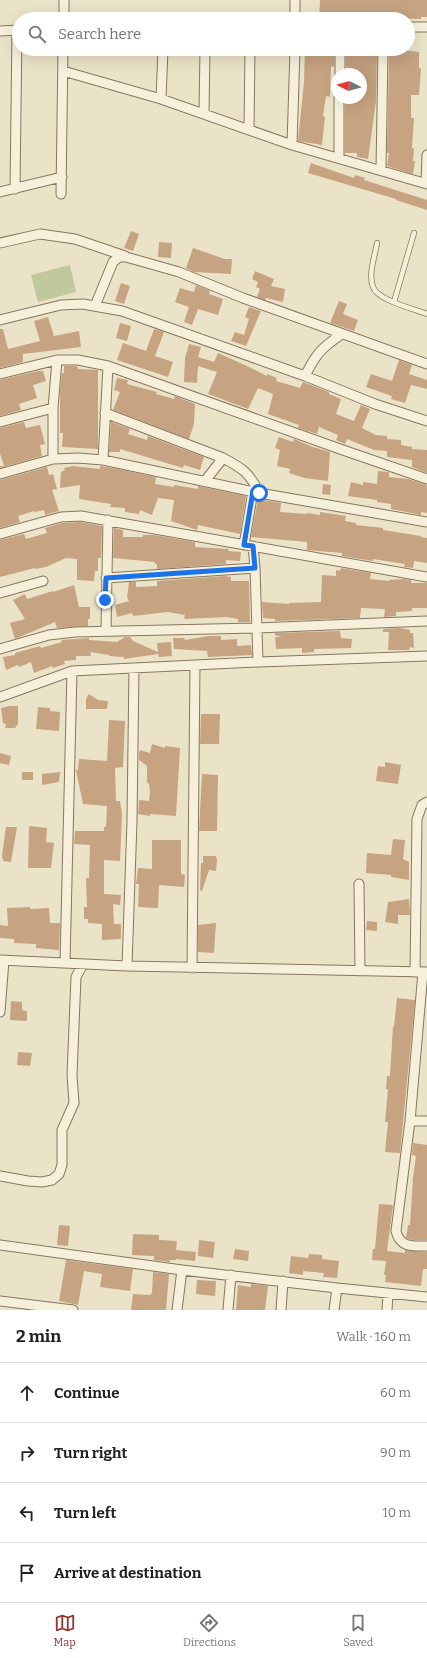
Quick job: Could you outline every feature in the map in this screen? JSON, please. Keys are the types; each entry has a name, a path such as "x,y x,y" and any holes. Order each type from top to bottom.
{"street":[{"path":"64,0 64,12"},
{"path":"295,0 295,12"},
{"path":"415,27 427,27"},
{"path":"0,31 12,30"},
{"path":"15,189 18,56"},
{"path":"61,194 63,56"},
{"path":"161,99 163,56"},
{"path":"204,113 205,56"},
{"path":"249,130 250,56"},
{"path":"292,144 295,56"},
{"path":"340,56 340,68"},
{"path":"381,170 383,56"},
{"path":"63,71 161,99 292,144 426,183 427,155"},
{"path":"339,104 339,158"},
{"path":"0,192 62,177"},
{"path":"0,243 40,234 75,239 126,257 179,272 342,334 427,364"},
{"path":"95,306 113,262 119,257 126,257"},
{"path":"0,320 61,304 83,304 122,311 305,376 375,404 427,421"},
{"path":"305,376 312,362 324,346 342,334"},
{"path":"53,459 53,408 57,360"},
{"path":"0,374 57,360 78,360 108,366 340,450 427,478"},
{"path":"103,460 108,366"},
{"path":"0,422 53,408"},
{"path":"105,413 223,458 238,466 253,479 256,492 248,546 255,568 258,662"},
{"path":"0,474 53,459 78,458 103,460 256,492 427,522"},
{"path":"205,481 223,458"},
{"path":"0,534 61,517 81,516 427,577"},
{"path":"106,630 108,520"},
{"path":"106,578 255,568"},
{"path":"0,593 43,581"},
{"path":"0,649 49,636 75,632 106,630 257,628 427,621"},
{"path":"0,697 72,671 427,656"},
{"path":"192,968 195,665"},
{"path":"127,966 132,821 134,668"},
{"path":"65,963 72,671"},
{"path":"427,802 422,804 417,818 422,972 410,1121 396,1232 398,1239 401,1242 409,1245 427,1246"},
{"path":"359,884 360,971"},
{"path":"0,1012 2,960 192,968 422,972"},
{"path":"0,1176 28,1182 42,1182 52,1180 59,1174 62,1165 62,1130 74,1103 72,1075 76,977 83,964"},
{"path":"410,1121 427,1122"},
{"path":"0,1245 182,1270 388,1294 427,1297"},
{"path":"177,1310 182,1270"},
{"path":"228,1310 231,1275"},
{"path":"281,1310 283,1281"},
{"path":"334,1310 336,1288"},
{"path":"386,1310 388,1294"},
{"path":"0,1301 73,1310"}],"lane":[{"path":"394,302 414,233"},
{"path":"377,244 372,277 373,287 377,293 394,302 427,314"}],"green space":[{"path":"70,265 76,292 38,302 31,275"}],"building":[{"path":"320,0 427,0 427,17 421,17 421,19 415,19 415,12 319,12"},
{"path":"415,52 419,52 419,68 421,68 419,95 411,95 411,118 414,118 412,148 414,149 413,161 415,161 413,174 387,166 389,153 387,153 389,56 415,56"},
{"path":"305,56 334,56 334,67 331,66 330,97 326,96 323,116 325,117 322,145 298,141 304,82"},
{"path":"346,56 377,56 376,101 368,159 357,157 357,153 345,153 345,104 367,104 367,68 346,67"},
{"path":"311,163 354,178 355,175 365,178 364,180 427,200 427,210 396,199 308,173"},
{"path":"131,231 139,234 133,251 124,248"},
{"path":"159,242 172,243 171,258 158,257"},
{"path":"193,248 225,259 232,259 231,274 194,272 186,268"},
{"path":"255,271 274,279 271,286 285,289 283,302 266,298 265,300 257,297 260,289 256,287 258,282 252,279"},
{"path":"121,283 130,286 124,304 115,301"},
{"path":"196,285 210,291 209,294 223,299 218,315 198,309 192,325 184,322 189,307 175,302 180,288 194,292"},
{"path":"339,301 347,304 343,314 358,320 354,331 330,323"},
{"path":"249,307 261,311 246,346 231,341 235,332 244,335 249,319 245,317"},
{"path":"48,317 54,336 79,331 81,347 23,354 23,362 0,368 0,329 3,329 8,349 40,341 34,321"},
{"path":"120,323 131,326 127,341 116,338"},
{"path":"154,329 164,332 155,356 173,362 168,377 117,360 123,343 146,351"},
{"path":"189,344 201,347 198,357 214,362 218,353 267,376 267,374 277,378 276,381 300,388 303,382 329,392 329,394 341,399 336,414 354,421 361,405 370,409 362,428 376,435 387,436 387,439 401,440 401,445 412,447 412,449 427,450 427,473 412,467 412,460 387,457 387,451 374,450 347,439 345,444 336,440 338,435 319,427 317,434 298,428 299,425 268,414 273,394 258,388 248,409 208,394 217,372 198,366 197,383 184,382 185,358"},
{"path":"399,360 412,365 409,374 427,380 427,389 411,385 405,403 391,399 392,396 366,387 371,374 392,381"},
{"path":"64,366 77,366 78,369 98,370 98,449 62,447 63,433 60,433 60,392"},
{"path":"43,371 46,381 33,385 37,398 19,404 21,410 0,416 0,380"},
{"path":"117,378 128,380 127,384 157,392 156,394 174,399 175,396 195,404 194,424 189,439 113,410 120,392 114,390"},
{"path":"24,422 26,428 40,425 45,444 40,445 42,456 0,468 0,466 4,466 0,453 0,428"},
{"path":"111,422 130,429 128,434 147,440 148,436 204,457 200,470 184,465 183,468 120,449 120,452 109,452"},
{"path":"279,437 293,442 294,439 330,452 328,481 305,478 289,473 290,469 277,466 280,450 275,448"},
{"path":"73,466 100,469 100,466 113,468 156,477 155,484 174,487 174,485 198,489 198,486 246,496 240,534 198,525 197,530 171,521 174,500 158,498 152,515 140,510 139,514 125,512 125,508 110,507 111,504 79,499 80,485 60,488 61,472 65,470 64,468"},
{"path":"47,467 49,475 53,474 57,489 52,490 59,511 45,515 44,510 34,511 18,516 20,522 0,528 0,480"},
{"path":"378,471 389,472 389,477 408,479 427,485 427,513 421,512 421,515 391,509 391,504 377,502 377,500 348,496 351,482 363,485 363,482 377,484"},
{"path":"323,484 331,485 330,495 322,494"},
{"path":"258,499 281,503 280,512 320,515 320,512 346,516 345,521 356,523 356,525 383,528 383,530 427,538 427,563 414,561 413,568 404,567 405,564 342,556 342,553 307,550 307,542 251,537"},
{"path":"81,522 102,526 101,558 98,558 98,571 95,571 94,581 77,580 77,559 66,558 46,567 35,568 0,577 0,540 24,534 26,539 47,533 45,528 62,523"},
{"path":"114,528 123,530 123,537 143,537 143,535 154,535 195,542 195,547 229,549 228,551 241,552 240,561 226,560 226,564 157,569 157,564 155,564 155,562 113,558"},
{"path":"341,568 371,573 370,579 389,581 403,579 411,580 411,583 427,583 427,608 412,608 412,611 396,612 396,616 384,617 385,609 361,608 360,618 275,621 275,619 263,618 262,602 289,604 321,602 322,575 336,576 336,570 340,571"},
{"path":"225,576 231,577 231,581 249,581 250,622 238,622 238,619 227,617 184,619 185,615 168,612 133,616 132,613 117,617 115,605 129,601 127,597 129,582 136,582 136,587 157,586 157,581"},
{"path":"74,585 79,607 90,607 90,619 88,619 88,626 57,628 55,622 15,639 10,623 25,619 13,600 25,594 27,599"},
{"path":"400,628 410,630 410,633 413,633 414,648 410,647 409,650 388,650 389,632 383,632 383,629"},
{"path":"340,631 341,638 352,639 351,648 314,649 314,652 302,653 302,648 276,649 275,637 281,637 275,635 275,633"},
{"path":"209,636 221,636 221,640 237,639 237,646 251,645 252,655 208,657 207,651 174,649 173,638 184,638 185,640"},
{"path":"125,637 130,637 133,641 158,652 157,643 171,642 172,656 159,657 158,654 124,659 124,657 90,652 91,656 76,656 76,660 64,661 65,664 53,668 52,666 34,673 31,662 6,670 3,657 15,655 15,653 40,646 41,648 62,642 61,640 89,638 89,640 117,642"},
{"path":"89,694 98,700 108,701 107,709 86,709 86,699"},
{"path":"18,706 18,724 15,728 5,728 6,724 3,723 1,708"},
{"path":"38,707 50,708 50,711 60,712 59,731 36,729"},
{"path":"201,714 220,714 219,744 200,744"},
{"path":"109,720 125,721 123,767 115,768 116,801 120,801 122,814 120,861 104,860 104,894 121,895 120,905 113,904 114,924 121,924 121,939 102,940 102,924 88,923 88,919 84,919 84,907 87,907 86,878 89,878 90,845 74,844 75,831 104,831 104,827 106,827 107,806 83,804 76,770 78,770 79,759 107,761"},
{"path":"152,744 165,748 165,746 180,748 176,816 150,814 150,816 138,814 139,800 149,801 150,792 149,784 147,782 147,766 139,760 139,753 140,750 150,753"},
{"path":"0,753 11,756 9,765 0,763"},
{"path":"385,762 401,765 398,784 376,781 378,766 385,767"},
{"path":"22,772 33,772 33,780 22,780"},
{"path":"60,772 59,782 42,785 42,774"},
{"path":"202,774 218,775 217,831 199,831"},
{"path":"29,826 47,828 46,842 54,843 51,868 28,868"},
{"path":"6,827 17,827 11,862 3,861 2,856"},
{"path":"393,839 405,840 403,859 409,862 409,880 391,877 391,875 366,873 367,853 391,855"},
{"path":"152,840 181,840 181,874 185,875 184,887 159,885 158,908 138,907 139,884 136,884 138,868 152,869"},
{"path":"203,856 216,856 217,860 216,871 209,870 202,891 200,890 201,863 203,863"},
{"path":"409,899 410,915 398,915 398,924 385,922 388,902"},
{"path":"30,907 30,909 49,908 50,923 60,923 59,950 36,948 36,944 14,943 14,939 0,938 0,925 8,926 7,908"},
{"path":"367,921 377,922 377,931 366,930"},
{"path":"216,923 214,953 198,952 198,925"},
{"path":"397,998 415,1000 400,1153 385,1152 388,1122 385,1122 388,1089 386,1089 387,1076 390,1076 393,1026 394,1027"},
{"path":"11,1001 22,1002 22,1010 27,1011 27,1021 10,1020"},
{"path":"18,1052 32,1053 30,1066 17,1065"},
{"path":"413,1143 427,1145 427,1240 413,1240 406,1238 408,1225 410,1225 416,1156 412,1155"},
{"path":"379,1204 393,1205 387,1251 405,1253 405,1250 427,1252 427,1269 423,1269 421,1286 385,1282 386,1275 384,1275 386,1261 372,1260 373,1249 375,1249"},
{"path":"59,1225 70,1226 68,1246 57,1245"},
{"path":"133,1234 159,1235 159,1240 177,1241 176,1250 196,1252 195,1261 176,1259 170,1260 170,1262 154,1260 154,1256 132,1255"},
{"path":"199,1240 215,1242 213,1258 198,1256"},
{"path":"235,1249 249,1251 248,1261 233,1259"},
{"path":"309,1254 322,1255 322,1259 339,1261 337,1278 323,1277 324,1273 303,1271 303,1275 289,1273 291,1256 308,1258"},
{"path":"66,1260 133,1269 130,1291 100,1287 102,1274 84,1271 78,1305 59,1301"},
{"path":"153,1272 169,1274 166,1310 131,1310 133,1294 150,1295 152,1293"},
{"path":"197,1280 216,1281 215,1296 196,1294"},
{"path":"251,1284 268,1286 265,1310 236,1310 238,1285 251,1287"}],"route":[{"path":"105,600 106,578 255,568 253,546 244,545 253,491 259,493"}]}
